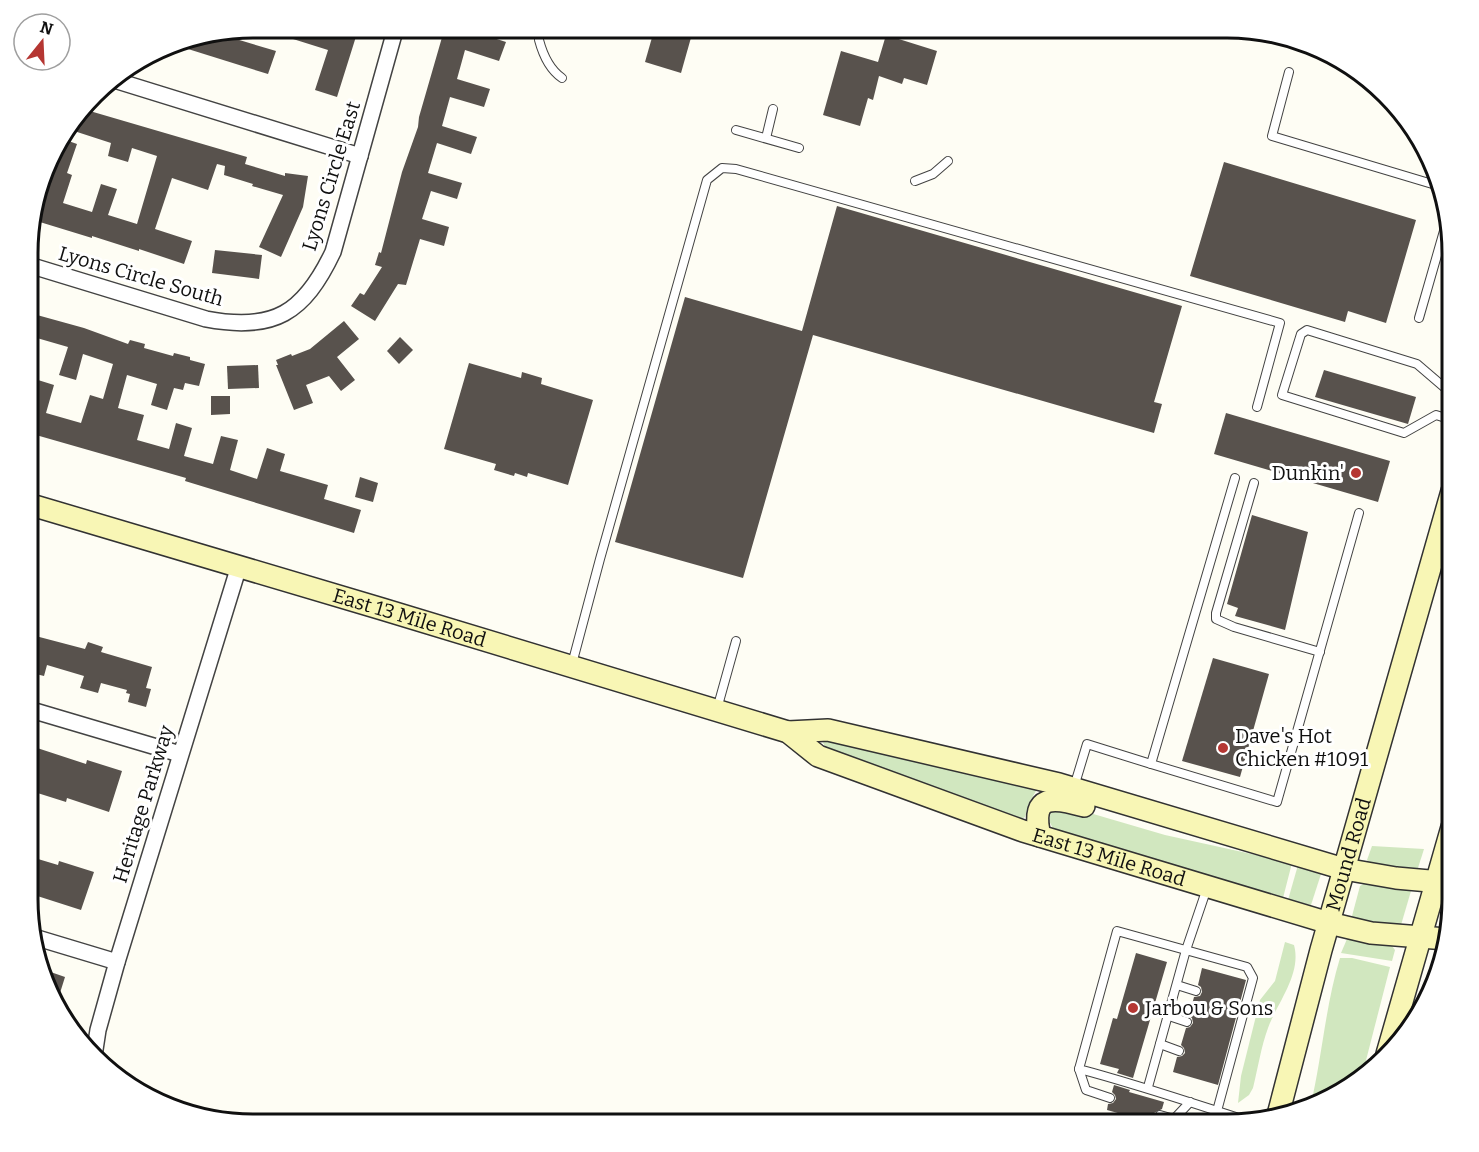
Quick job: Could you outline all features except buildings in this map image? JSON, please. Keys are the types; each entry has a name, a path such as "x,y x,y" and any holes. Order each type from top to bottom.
{"main road":[{"name":"East 13 Mile Road","path":"38,507 788,732 828,730 1074,789 1344,869 1396,878 1442,882"},
{"name":"Mound Road","path":"1280,1107 1344,869 1442,526"},
{"name":"East 13 Mile Road","path":"788,732 818,756 1040,836 1329,923 1371,933 1437,939"},
{"path":"1040,836 1038,814 1042,805 1048,800 1059,799 1148,824 1160,814"},
{"path":"1392,1036 1420,938 1442,887"}],"street":[{"name":"Lyons Circle East","path":"277,317 297,305 311,290 333,252 393,38"},
{"path":"122,82 360,156"},
{"name":"Lyons Circle South","path":"38,268 206,319 258,323 277,317"},
{"name":"Heritage Parkway","path":"96,1046 117,962 239,566"},
{"path":"38,712 180,754"},
{"path":"42,939 117,962"}],"lane":[{"path":"539,40 544,56 556,74 562,78"},
{"path":"1289,72 1272,136 1430,184"},
{"path":"766,138 773,109"},
{"path":"736,130 799,148"},
{"path":"915,181 933,174 948,161"},
{"path":"572,666 707,180 722,168 747,173 1281,323 1257,406"},
{"path":"1419,318 1441,241"},
{"path":"1442,385 1417,364 1307,330 1301,334 1282,395 1404,433 1436,415 1442,417"},
{"path":"1151,764 1235,478"},
{"path":"1254,483 1216,619 1234,627 1320,652"},
{"path":"1074,789 1087,744 1276,802 1359,513"},
{"path":"717,710 736,641"},
{"path":"1148,1087 1186,950 1208,887"},
{"path":"1110,1098 1086,1090 1079,1069 1117,931 1247,967 1253,978 1214,1114"},
{"path":"1177,985 1196,991"},
{"path":"1169,1016 1187,1022"},
{"path":"1160,1044 1179,1051"},
{"path":"1079,1069 1148,1087 1229,1114"},
{"path":"1178,1114 1190,1101"}],"green space":[{"path":"824,740 1037,788 1028,805 1025,817 1020,820 826,748"},
{"path":"1066,806 1165,835 1292,863 1283,898 1054,830 1049,821 1051,811"},
{"path":"1372,846 1424,849 1418,868 1407,869 1369,863 1367,860"},
{"path":"1298,865 1321,874 1311,905 1288,900"},
{"path":"1365,883 1411,891 1401,925 1353,919 1360,886"},
{"path":"1347,939 1392,946 1395,950 1392,961 1341,953"},
{"path":"1285,942 1294,945 1295,967 1268,1028 1253,1088 1249,1095 1238,1103 1241,1076 1260,1000 1275,981"},
{"path":"1340,958 1352,958 1390,967 1365,1063 1334,1086 1313,1096 1318,1071"}],"place":[{"name":"Dunkin'","path":"1356,473"},
{"name":"Dave's Hot Chicken #1091","path":"1223,748"},
{"name":"Jarbou & Sons","path":"1133,1008"}]}
